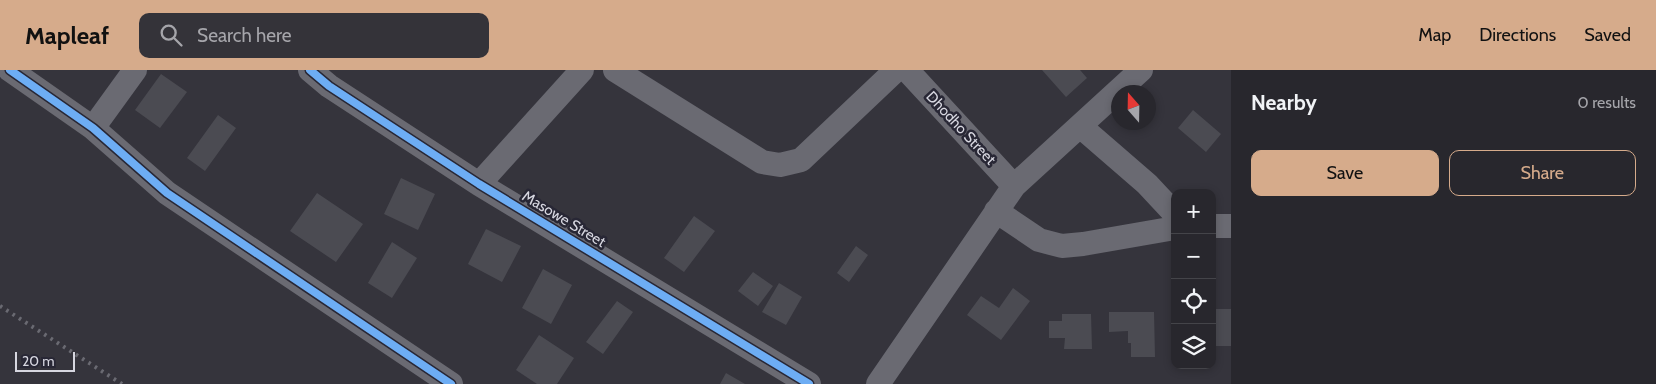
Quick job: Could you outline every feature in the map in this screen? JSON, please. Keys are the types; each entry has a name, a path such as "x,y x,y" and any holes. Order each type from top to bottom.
{"street":[{"path":"10,70 93,128 167,193 450,384"},
{"path":"93,128 135,70"},
{"name":"Masowe Street","path":"310,70 336,78 479,184 809,384"},
{"path":"479,184 582,70"},
{"path":"615,70 762,162 780,164 801,160 896,70"},
{"name":"Dhodho Street","path":"907,70 1014,186"},
{"path":"878,384 1014,186 1141,70"},
{"path":"1080,126 1147,184 1171,210"},
{"path":"996,211 1039,240 1062,246 1171,229"},
{"path":"1216,226 1231,226"}],"building":[{"path":"1042,70 1080,70 1087,78 1066,97"},
{"path":"161,74 187,92 160,128 135,110"},
{"path":"1193,110 1221,134 1206,152 1178,128"},
{"path":"218,115 236,128 205,171 187,158"},
{"path":"401,178 435,194 418,230 384,214"},
{"path":"317,193 363,224 336,262 290,231"},
{"path":"694,216 715,231 684,272 664,258"},
{"path":"486,229 521,246 502,282 468,264"},
{"path":"392,242 417,258 392,298 368,283"},
{"path":"856,246 868,255 849,282 837,273"},
{"path":"543,269 572,285 551,324 522,308"},
{"path":"753,272 773,286 758,306 738,291"},
{"path":"779,283 802,297 786,325 762,312"},
{"path":"1013,288 1030,301 1001,340 967,315 981,296 999,308"},
{"path":"617,301 633,312 603,354 586,342"},
{"path":"1216,309 1231,309 1231,346 1216,346"},
{"path":"1109,312 1154,312 1155,357 1131,357 1131,343 1128,343 1128,331 1109,332"},
{"path":"1062,314 1091,314 1092,349 1064,349 1065,338 1049,338 1049,321 1062,321"},
{"path":"539,335 574,358 557,384 537,384 516,370"},
{"path":"726,373 745,384 720,384"}],"railway":[{"path":"0,306 122,384"}],"cycle path":[{"path":"10,70 93,128 167,193 451,384"},
{"path":"310,70 329,86 479,184 809,384"}]}
